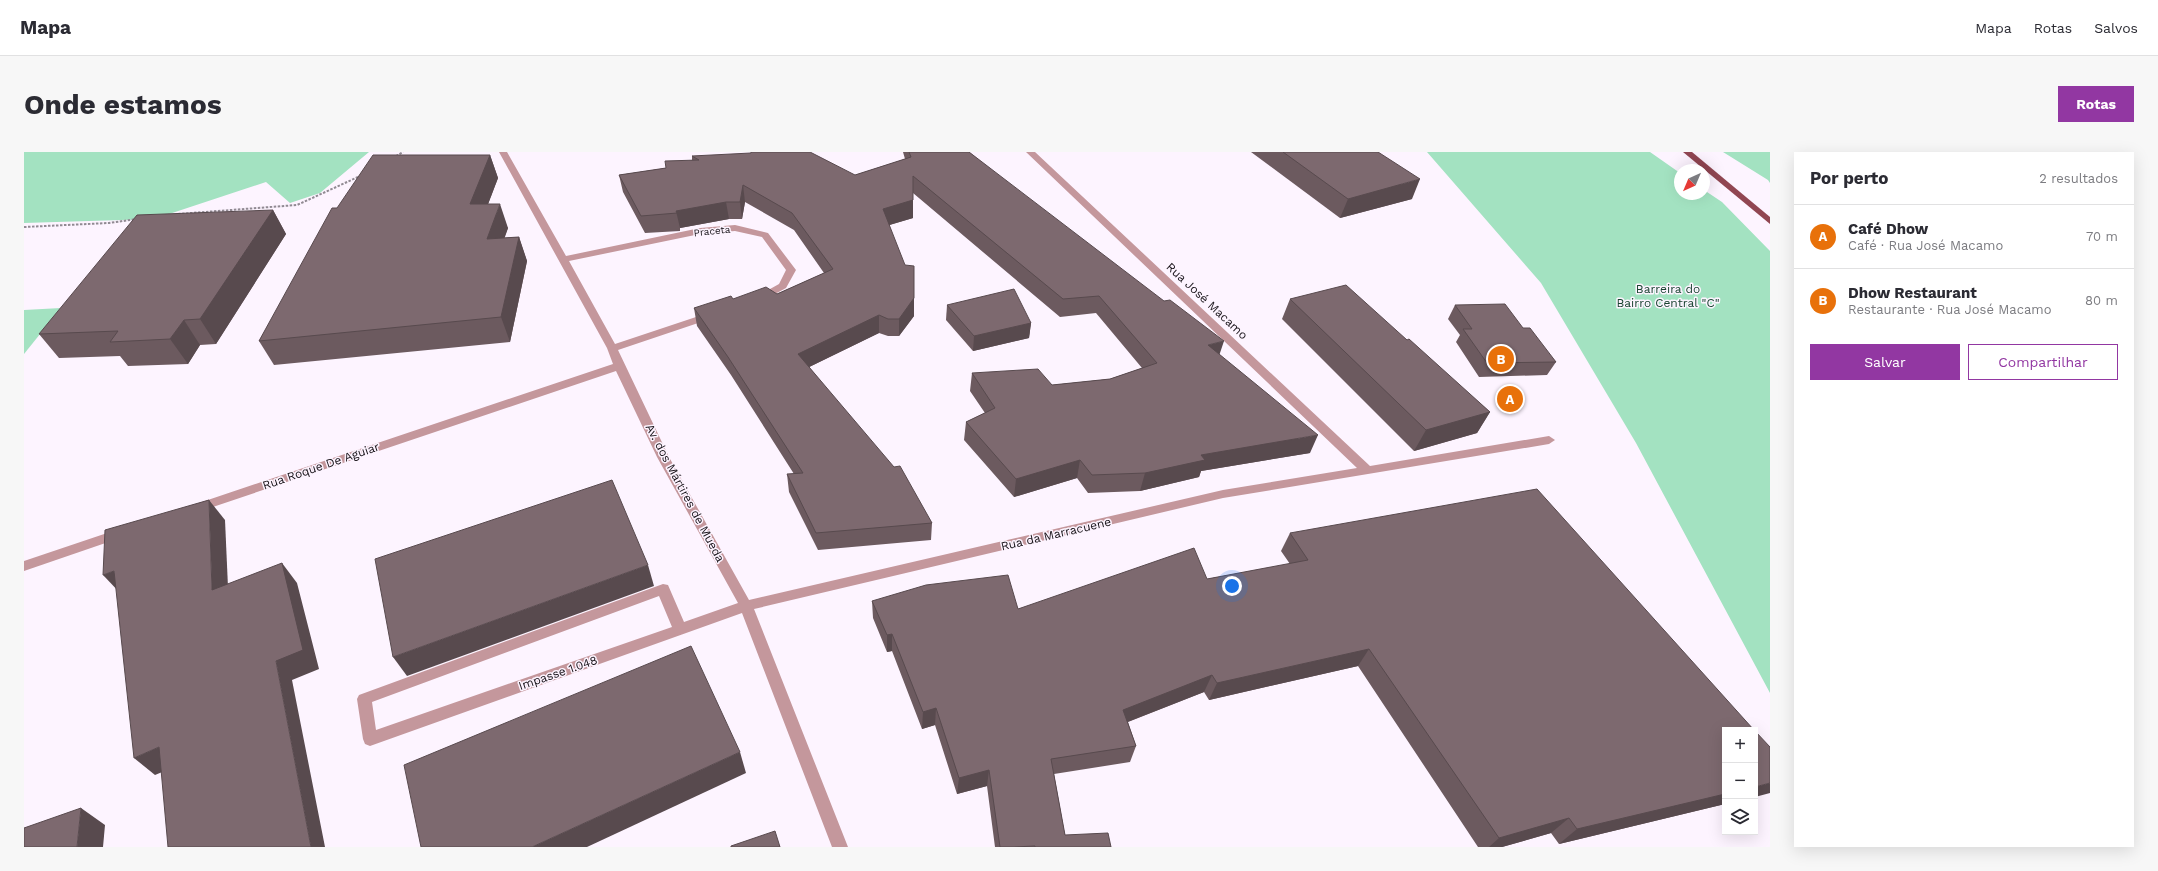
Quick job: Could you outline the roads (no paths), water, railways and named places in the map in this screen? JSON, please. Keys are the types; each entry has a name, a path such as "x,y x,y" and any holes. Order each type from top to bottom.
{"main road":[{"path":"1687,152 1770,221"}],"street":[{"name":"Av. dos Mártires de Mueda","path":"502,152 612,348 619,366 663,457 746,606 840,847"},
{"name":"Rua José Macamo","path":"1030,152 1366,469"},
{"name":"Praceta","path":"562,260 700,231 735,228 765,235 791,270 783,286 762,298 748,303"},
{"path":"612,348 725,310"},
{"name":"Rua Roque De Aguiar","path":"182,513 619,366"},
{"name":"Rua da Marracuene","path":"746,606 1223,494 1366,469 1549,440"},
{"path":"24,566 129,530"},
{"name":"Impasse 1.048","path":"680,630 662,589 364,699 370,739 680,630 746,606"}],"place":[{"name":"Dhow Restaurant","path":"1501,359"},
{"name":"Café Dhow","path":"1510,399"}],"park label":[{"name":"Barreira do Bairro Central \"C\"","path":"1668,296"}]}
